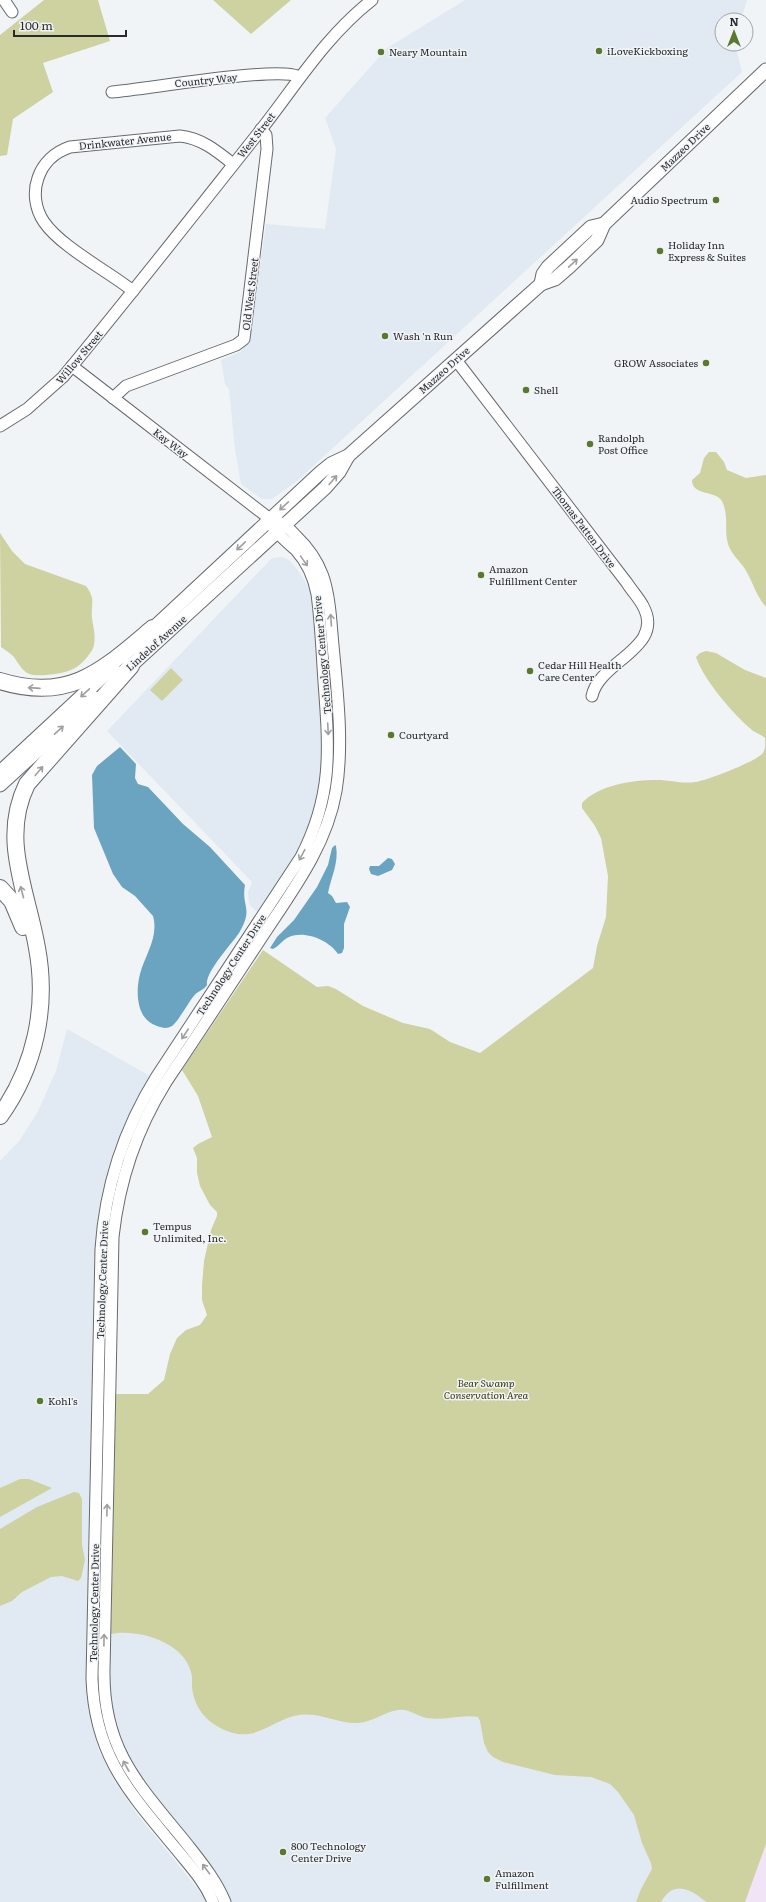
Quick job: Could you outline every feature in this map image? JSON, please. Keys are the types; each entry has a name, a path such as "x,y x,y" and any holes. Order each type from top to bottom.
{"highway":[{"path":"0,681 13,685 43,688 59,687 81,681 108,666 153,628"},
{"path":"0,1116 18,1087 30,1059 39,1022 41,993 37,946 10,841 11,821 15,806 27,784 131,666"},
{"path":"0,888 12,901 23,927 31,963 32,993 30,1021 21,1056 10,1083 0,1100"}],"main road":[{"name":"Mazzeo Drive","path":"299,492 331,464 348,456 541,284 543,274 548,267 591,227 604,224 766,70"},
{"name":"Mazzeo Drive","path":"312,500 335,478 348,456"},
{"name":"Lindelof Avenue","path":"0,772 299,492"},
{"name":"Lindelof Avenue","path":"0,785 312,500"}],"street":[{"path":"4,0 12,12"},
{"name":"West Street","path":"145,275 261,129 299,77 337,32 372,0"},
{"name":"Country Way","path":"112,92 186,82 266,74 290,73 299,77"},
{"name":"Old West Street","path":"113,398 126,386 236,345 244,339 267,149 266,135 261,129"},
{"name":"Drinkwater Avenue","path":"133,291 65,243 43,221 37,208 35,193 40,172 46,164 61,151 74,146 180,136 194,138 203,142 233,164"},
{"name":"Willow Street","path":"0,426 45,394 72,366 145,275"},
{"name":"Thomas Patten Drive","path":"456,360 622,577 645,610 648,626 641,641 599,678 594,687 592,696"},
{"name":"Kay Way","path":"72,366 270,519"},
{"name":"Technology Center Drive","path":"226,1902 206,1869 130,1772 115,1741 106,1708 104,1671 112,1250 115,1217 125,1172 135,1142 150,1109 310,862 326,831 334,802 340,751 329,598 326,584 317,561 305,544 281,529 270,519"},
{"name":"Technology Center Drive","path":"213,1902 201,1881 120,1778 104,1746 96,1716 92,1679 101,1249 104,1215 112,1176 125,1138 140,1104 301,857 315,827 323,799 329,751 317,594 311,574 305,562 281,529"}],"shaded area":[{"path":"465,0 747,0 743,12 714,12 714,52 737,52 742,72 297,481 272,499 262,499 241,484 235,450 229,389 225,384 221,360 240,352 250,339 266,224 325,229 336,149 325,118 387,48"},
{"path":"282,557 289,560 298,570 312,597 323,763 318,800 305,836 297,853 258,913 249,904 248,892 252,882 107,731 272,558"},
{"path":"67,1029 150,1076 130,1112 114,1149 101,1197 97,1221 94,1270 86,1682 90,1717 99,1751 115,1782 137,1814 197,1888 206,1902 0,1902 0,1161 20,1140 38,1111 56,1071"},
{"path":"112,1604 552,1690 713,1902 232,1902 217,1874 148,1790 133,1766 121,1740 113,1713 110,1685"},
{"path":"766,1834 766,1902 738,1902"}],"green space":[{"path":"44,0 98,0 110,41 43,63 53,92 13,119 7,155 0,156 0,35"},
{"path":"213,0 291,0 251,34"},
{"path":"709,452 716,452 724,462 727,470 746,478 766,475 766,607 745,569 729,548 725,512 722,501 714,495 700,491 693,485 692,480 700,473 704,458"},
{"path":"0,533 12,551 25,564 86,586 89,591 92,598 92,618 95,641 93,648 86,658 75,668 66,672 54,674 29,674 23,670 13,656 1,647"},
{"name":"Bear Swamp Conservation Area","path":"706,651 716,653 745,670 766,678 766,1844 745,1902 707,1902 692,1892 677,1889 668,1893 661,1902 636,1902 652,1869 651,1863 642,1843 634,1815 618,1792 610,1784 591,1777 555,1775 503,1762 493,1757 488,1752 484,1743 480,1721 478,1717 472,1716 433,1719 402,1710 393,1711 369,1721 351,1723 322,1716 299,1715 282,1720 251,1734 233,1733 219,1727 207,1719 202,1713 195,1701 191,1672 187,1662 179,1653 169,1645 146,1635 133,1633 111,1634 116,1394 148,1394 164,1380 170,1354 177,1338 186,1330 200,1325 207,1315 202,1300 204,1261 217,1212 210,1205 200,1186 197,1173 197,1158 193,1148 212,1137 198,1096 182,1070 263,950 317,987 328,986 336,989 363,1006 403,1023 430,1029 450,1042 480,1053 593,968 597,946 606,917 608,876 601,838 595,826 582,808 582,803 597,792 607,788 637,781 662,780 686,783 702,781 752,761 763,753 765,738 752,730 736,715 712,686 705,675 696,657 700,653"},
{"path":"171,668 183,680 162,701 150,690"},
{"path":"20,1479 29,1479 52,1488 0,1517 0,1488"},
{"path":"74,1492 79,1493 82,1499 82,1545 85,1560 81,1578 78,1581 62,1576 51,1577 22,1592 12,1601 0,1606 0,1529 37,1507"}],"water":[{"path":"120,747 136,764 135,778 138,784 148,787 183,824 210,847 245,885 244,898 246,918 239,933 214,966 207,980 207,985 195,995 177,1021 168,1028 163,1028 150,1023 145,1018 139,1005 138,981 153,939 153,916 135,896 122,887 113,874 94,828 92,775 97,766"},
{"path":"335,845 337,852 328,893 332,896 336,903 347,902 350,907 344,924 344,948 342,953 338,954 322,940 308,935 287,938 275,948 270,948 277,937 294,920 317,887 328,865 332,848"},
{"path":"388,858 392,859 395,864 392,870 378,876 371,874 369,869 370,866 379,866"}],"place":[{"name":"iLoveKickboxing","path":"599,51"},
{"name":"Neary Mountain","path":"381,52"},
{"name":"Audio Spectrum","path":"716,200"},
{"name":"Holiday Inn Express & Suites","path":"660,251"},
{"name":"Wash 'n Run","path":"385,336"},
{"name":"GROW Associates","path":"706,363"},
{"name":"Shell","path":"526,390"},
{"name":"Randolph Post Office","path":"590,444"},
{"name":"Amazon Fulfillment Center","path":"481,575"},
{"name":"Cedar Hill Health Care Center","path":"530,671"},
{"name":"Courtyard","path":"391,735"},
{"name":"Tempus Unlimited, Inc.","path":"145,1232"},
{"name":"Kohl's","path":"40,1401"},
{"name":"800 Technology Center Drive","path":"283,1852"},
{"name":"Amazon Fulfillment","path":"487,1879"}]}
